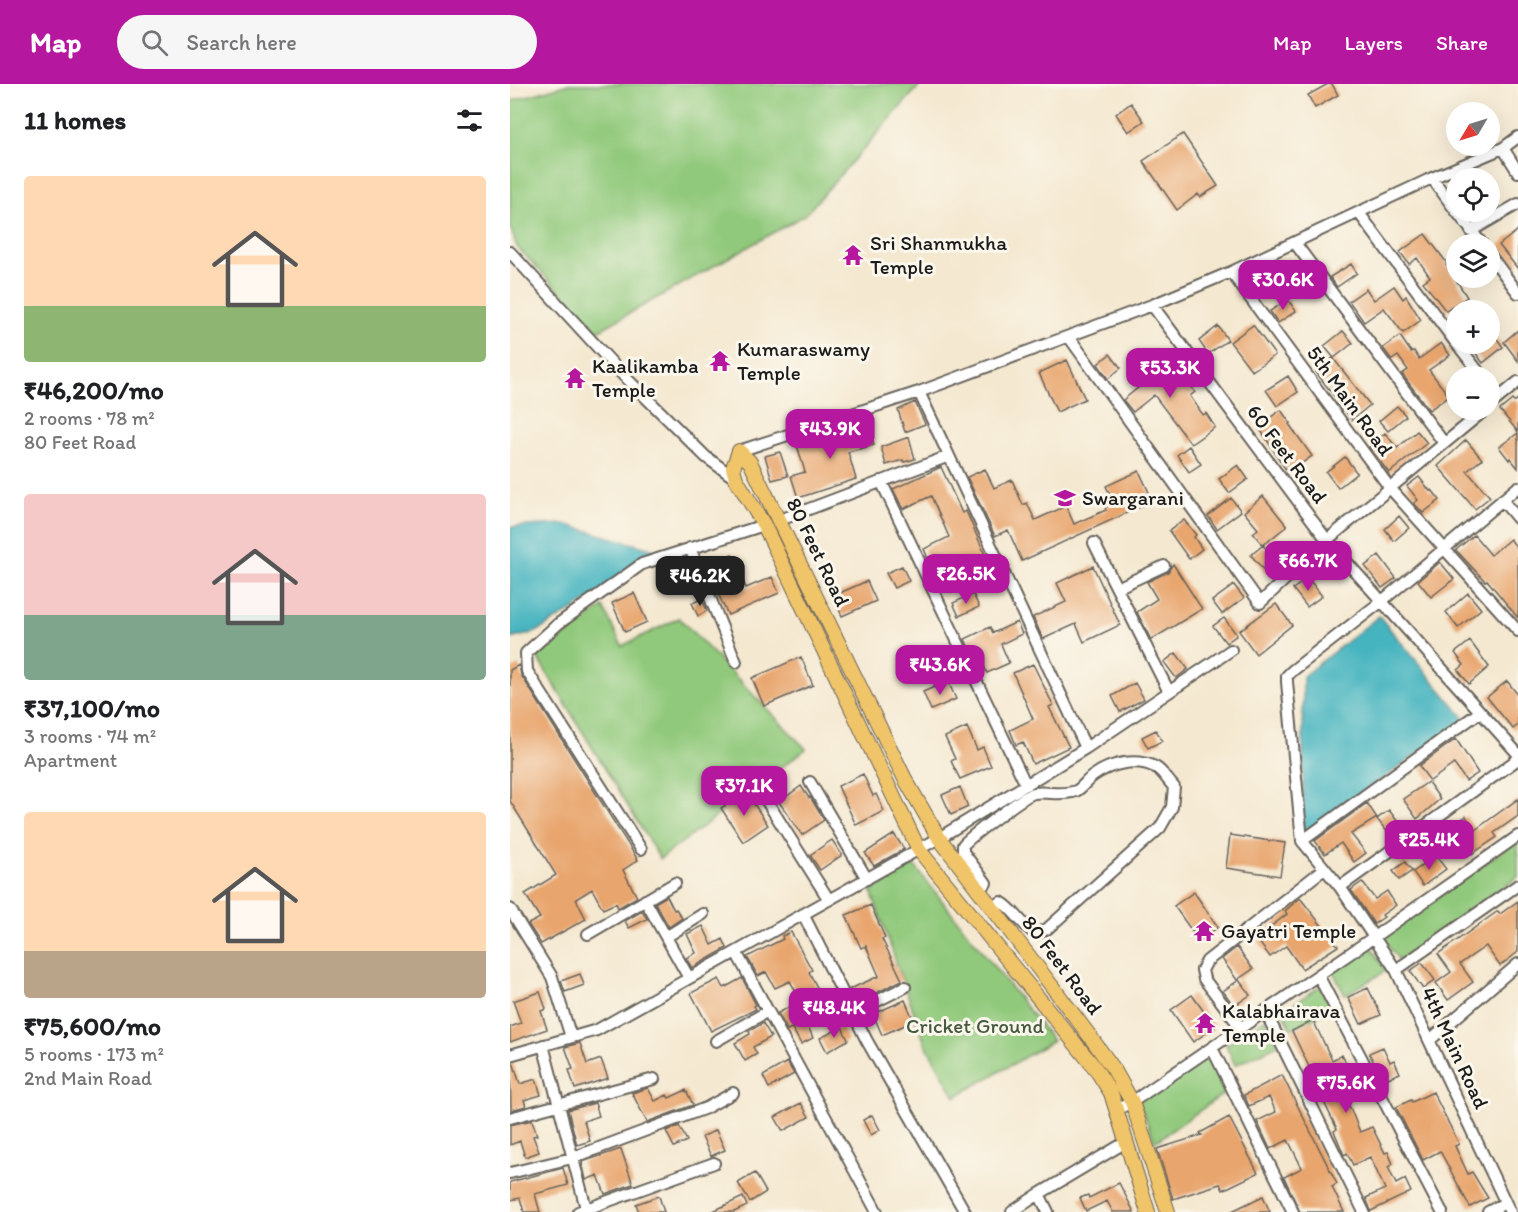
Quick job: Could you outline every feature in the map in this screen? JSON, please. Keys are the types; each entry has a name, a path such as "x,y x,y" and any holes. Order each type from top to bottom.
{"main road":[{"path":"736,479 733,468 739,451"},
{"name":"80 Feet Road","path":"739,451 750,462 780,520 905,779 939,838 1113,1068 1132,1102 1168,1212"},
{"name":"80 Feet Road","path":"736,479 764,525 919,850 1095,1068 1111,1093 1148,1212"}],"street":[{"path":"739,451 919,392 1152,305 1295,243 1510,142 1518,126"},
{"path":"1510,142 1518,172"},
{"path":"1432,178 1446,196"},
{"path":"1471,231 1518,204"},
{"path":"1359,213 1446,328"},
{"path":"1465,222 1474,234"},
{"path":"1295,243 1444,443"},
{"path":"510,252 623,375 706,457 736,479"},
{"path":"1500,269 1518,293"},
{"name":"5th Main Road","path":"1231,272 1390,488 1518,631"},
{"name":"60 Feet Road","path":"1152,305 1327,540 1518,754"},
{"path":"1070,337 1260,603 1327,540 1473,420"},
{"path":"1465,354 1474,366"},
{"path":"1500,397 1518,382"},
{"path":"919,392 1086,748"},
{"path":"780,520 949,456"},
{"path":"881,482 1026,784"},
{"path":"1302,841 1287,676 1382,601 1518,487"},
{"path":"1502,500 1518,519"},
{"path":"641,849 527,671 526,653 558,624 642,564 764,525"},
{"path":"1094,543 1169,692"},
{"path":"690,548 736,662"},
{"path":"1117,588 1164,566"},
{"path":"510,1055 597,1030 919,850 1086,748 1231,650"},
{"path":"1302,841 1480,712"},
{"path":"1340,887 1518,759"},
{"path":"978,890 986,883 963,852 963,845 996,818 1033,793 1076,791 1093,776 1107,768 1116,764 1138,762 1155,767 1174,787 1172,807 1160,828 1047,929 1036,934 1001,902 992,908"},
{"path":"810,782 867,879"},
{"path":"763,795 829,900"},
{"path":"1116,1110 1132,1102 1212,1048 1518,836"},
{"name":"4th Main Road","path":"1302,841 1340,887 1396,969 1507,1208"},
{"path":"1241,1028 1204,979 1202,970 1207,961 1324,869"},
{"path":"588,933 675,883"},
{"path":"1396,969 1518,885"},
{"path":"645,900 689,978"},
{"path":"510,909 552,976 571,1037"},
{"path":"666,938 703,914"},
{"path":"803,914 853,1013 964,1212"},
{"path":"736,952 877,1212"},
{"path":"1430,1040 1518,965"},
{"path":"1318,975 1442,1212"},
{"path":"853,1013 905,987"},
{"path":"717,1041 768,1011"},
{"path":"1265,1011 1364,1212"},
{"path":"543,1045 584,1211 714,1163"},
{"path":"1212,1048 1293,1212"},
{"path":"510,1118 654,1079"},
{"path":"510,1173 572,1158 706,1108 733,1093"},
{"path":"1012,1212 1126,1142"},
{"path":"1039,1194 1048,1212"},
{"path":"1488,1212 1507,1208"}],"green space":[{"path":"569,84 921,84 805,215 598,331 517,247 510,227 510,101"},
{"path":"603,607 622,646 679,618 806,749 660,859 537,657"},
{"path":"1518,840 1518,877 1400,962 1382,937"},
{"name":"Cricket Ground","path":"913,864 1053,1041 955,1097 924,1041 871,891"},
{"path":"1370,944 1386,971 1345,995 1332,970"},
{"path":"1320,986 1332,1009 1291,1029 1283,1011"},
{"path":"1266,1018 1278,1045 1235,1065 1226,1045"},
{"path":"1206,1056 1226,1092 1155,1142 1139,1102"}],"water":[{"path":"564,524 655,550 606,590 536,632 510,639 510,527"},
{"path":"1379,616 1466,720 1303,835 1303,676"}],"building":[{"path":"1332,84 1338,95 1315,108 1308,95"},
{"path":"1131,103 1144,121 1128,132 1116,114"},
{"path":"1183,134 1218,186 1200,197 1198,194 1177,210 1143,161"},
{"path":"1518,230 1518,269 1500,246"},
{"path":"1425,234 1446,262 1446,288 1461,288 1467,297 1462,300 1446,300 1446,311 1423,282 1430,277 1417,258 1409,264 1400,252"},
{"path":"1351,264 1357,273 1337,287 1330,277"},
{"path":"1394,286 1403,299 1406,296 1421,320 1403,333 1384,308 1364,322 1349,301 1366,289 1374,300"},
{"path":"1288,300 1296,311 1278,323 1270,311"},
{"path":"1253,325 1275,355 1252,371 1230,342"},
{"path":"1218,326 1228,340 1208,354 1199,341"},
{"path":"1518,330 1518,361 1504,342"},
{"path":"1343,331 1353,343 1334,358 1324,346"},
{"path":"1400,336 1419,359 1441,343 1446,354 1450,355 1429,370 1446,392 1446,398 1429,410 1402,374 1408,370 1398,356 1392,360 1383,348"},
{"path":"1157,351 1165,363 1158,368 1173,387 1185,378 1195,392 1190,396 1203,415 1206,413 1215,427 1191,444 1154,395 1133,412 1123,400 1145,382 1134,367"},
{"path":"1110,354 1121,368 1108,379 1098,364"},
{"path":"1476,354 1494,354 1483,363"},
{"path":"1333,358 1370,405 1352,420 1316,372"},
{"path":"1067,360 1085,399 1057,412 1039,373"},
{"path":"1288,376 1298,392 1277,406 1266,390"},
{"path":"1518,399 1518,432 1500,410 1512,400 1514,402"},
{"path":"915,402 925,424 905,432 898,410"},
{"path":"1397,406 1406,416 1388,431 1379,421"},
{"path":"1281,410 1312,456 1288,473 1258,426"},
{"path":"867,422 874,445 848,452 856,479 798,498 791,476 805,472 797,445 841,433 840,430"},
{"path":"1417,431 1427,443 1389,473 1369,447 1385,433 1397,448"},
{"path":"1518,433 1518,468 1499,447"},
{"path":"909,437 915,459 886,465 881,447"},
{"path":"1466,440 1482,459 1467,471 1490,497 1475,509 1438,466"},
{"path":"1189,446 1201,464 1189,472 1177,455"},
{"path":"780,452 788,476 772,480 765,456"},
{"path":"1345,457 1357,473 1338,488 1326,472"},
{"path":"1238,465 1248,479 1229,493 1219,479"},
{"path":"941,467 962,513 966,511 990,566 967,577 964,571 938,583 924,549 949,537 931,496 903,509 893,489"},
{"path":"985,469 994,488 1012,480 1023,505 1027,503 1035,520 1066,506 1074,524 1106,510 1105,507 1114,503 1106,486 1139,471 1153,501 1022,561 1008,530 995,536 967,477"},
{"path":"1419,477 1440,500 1423,513 1414,503 1418,500 1407,486"},
{"path":"1263,496 1287,526 1263,545 1253,533 1258,529 1244,512"},
{"path":"1231,498 1241,511 1217,529 1208,516"},
{"path":"1399,516 1409,528 1394,541 1385,529"},
{"path":"1184,520 1196,535 1194,537 1202,549 1189,559 1169,531"},
{"path":"1474,535 1491,555 1510,539 1518,549 1518,618 1487,580 1485,581 1456,550"},
{"path":"1263,545 1278,563 1266,573 1251,555"},
{"path":"732,554 746,588 772,577 779,593 728,615 712,581 724,576 717,561"},
{"path":"1379,555 1396,578 1382,588 1365,566"},
{"path":"1440,562 1454,579 1431,597 1418,581"},
{"path":"1173,564 1202,609 1151,640 1137,612 1157,599 1147,582 1168,572"},
{"path":"902,566 909,581 894,588 886,573"},
{"path":"1093,566 1120,625 1084,642 1076,624 1043,639 1033,617 1066,602 1057,583"},
{"path":"1308,578 1322,596 1307,607 1293,589"},
{"path":"867,581 876,601 842,616 833,596"},
{"path":"1234,585 1244,598 1222,614 1212,601"},
{"path":"634,593 647,622 625,632 612,603"},
{"path":"1468,593 1481,609 1458,628 1446,612"},
{"path":"973,594 979,607 959,616 953,603"},
{"path":"702,599 707,611 698,616 692,603"},
{"path":"1276,604 1292,625 1256,654 1239,631"},
{"path":"1224,618 1237,635 1226,643 1213,626"},
{"path":"1017,622 1022,634 1001,644 1009,663 987,673 978,653 972,655 965,639 990,627 993,633"},
{"path":"1470,641 1489,667 1469,684 1458,670 1464,665 1455,653"},
{"path":"1176,653 1188,669 1176,678 1164,662"},
{"path":"801,657 813,685 764,706 752,678"},
{"path":"1033,664 1053,705 1049,707 1069,747 1033,764 1023,742 1016,745 1010,730 1033,719 1013,673"},
{"path":"519,665 521,675 638,860 623,870 637,897 618,908 616,903 603,909 592,889 576,899 586,919 541,944 528,924 540,918 525,894 556,875 510,801 510,670"},
{"path":"948,681 956,699 931,710 923,692"},
{"path":"1507,681 1518,695 1518,725 1513,729 1487,697"},
{"path":"1135,683 1144,699 1120,712 1112,696"},
{"path":"967,727 977,750 983,747 991,766 960,779 951,761 955,759 945,737"},
{"path":"1156,730 1162,741 1148,748 1142,737"},
{"path":"1456,739 1478,773 1466,781 1454,764 1430,781 1419,766"},
{"path":"863,774 873,796 876,794 884,811 856,825 838,786"},
{"path":"1428,782 1440,799 1417,819 1403,799"},
{"path":"801,786 824,820 802,835 779,802"},
{"path":"960,787 968,807 951,815 942,795"},
{"path":"746,792 768,825 743,842 721,808"},
{"path":"1518,799 1518,816 1494,833 1497,837 1472,854 1460,838 1449,846 1438,830 1447,823 1450,828 1466,816 1475,830"},
{"path":"1367,803 1377,818 1351,834 1366,853 1354,862 1341,843 1325,854 1315,841"},
{"path":"1389,810 1404,830 1392,838 1377,819"},
{"path":"894,834 904,849 874,866 865,853"},
{"path":"1230,835 1285,843 1280,876 1226,868"},
{"path":"832,840 842,855 820,870 810,855"},
{"path":"1436,856 1446,869 1423,886 1413,872"},
{"path":"1405,862 1412,871 1399,880 1393,871"},
{"path":"1362,882 1375,899 1387,891 1396,905 1374,924 1351,890"},
{"path":"1194,892 1218,927 1199,941 1174,906"},
{"path":"667,896 674,910 676,909 682,918 669,927 655,903"},
{"path":"1300,898 1338,946 1302,969 1286,946 1270,957 1256,938 1287,914 1285,911"},
{"path":"1518,901 1518,952 1500,966 1486,946 1460,964 1473,982 1448,1000 1436,983 1451,972 1438,954 1498,911 1500,914"},
{"path":"871,905 885,938 882,939 902,980 856,1003 850,989 879,976 866,946 861,948 846,915"},
{"path":"642,911 647,919 629,928 625,921"},
{"path":"703,926 712,945 723,939 727,948 692,968 686,958 696,953 687,934"},
{"path":"791,932 812,970 809,972 819,991 801,1001 790,981 775,988 766,972 758,976 747,957 783,939 782,936"},
{"path":"1237,947 1253,969 1237,980 1222,959"},
{"path":"1422,963 1435,980 1423,989 1410,971"},
{"path":"580,974 584,985 565,992 561,981"},
{"path":"742,978 756,1009 711,1031 691,993 719,979 724,988"},
{"path":"1239,980 1250,995 1234,1006 1223,991"},
{"path":"1368,988 1381,1015 1361,1024 1348,997"},
{"path":"540,992 546,1009 541,1011 547,1029 510,1042 510,1027 521,1023 513,1001"},
{"path":"1192,995 1215,1027 1193,1042 1171,1010"},
{"path":"905,1000 914,1021 882,1035 873,1014"},
{"path":"798,1002 810,1025 808,1026 813,1038 801,1044 792,1028 787,1030 778,1013"},
{"path":"1313,1020 1332,1060 1342,1055 1349,1069 1333,1077 1346,1106 1349,1105 1360,1132 1372,1127 1385,1153 1388,1152 1393,1164 1388,1167 1396,1184 1405,1179 1411,1192 1371,1211 1366,1198 1385,1189 1370,1157 1353,1165 1347,1153 1344,1155 1334,1131 1337,1129 1323,1100 1318,1102 1312,1089 1306,1073 1311,1071 1292,1031"},
{"path":"763,1023 771,1037 753,1047 757,1054 745,1061 735,1043"},
{"path":"842,1027 848,1040 827,1052 820,1038"},
{"path":"580,1043 587,1064 601,1059 608,1078 575,1089 569,1070 573,1069 565,1047"},
{"path":"1383,1047 1390,1062 1394,1060 1400,1073 1383,1080 1369,1053"},
{"path":"510,1062 513,1062 520,1084 536,1079 541,1095 524,1100 526,1106 511,1110"},
{"path":"787,1062 794,1074 769,1088 763,1076"},
{"path":"1282,1075 1337,1184 1332,1187 1344,1212 1300,1212 1284,1177 1302,1168 1288,1140 1270,1149 1257,1121 1276,1112 1269,1097 1249,1106 1244,1095"},
{"path":"648,1088 655,1101 667,1095 669,1098 686,1090 693,1105 647,1122 632,1093"},
{"path":"1433,1092 1459,1144 1455,1146 1468,1174 1472,1172 1488,1198 1470,1207 1440,1151 1423,1160 1396,1107"},
{"path":"595,1103 599,1116 584,1121 590,1141 577,1145 568,1110"},
{"path":"801,1103 809,1117 783,1131 775,1117"},
{"path":"872,1115 880,1130 871,1135 863,1120"},
{"path":"1229,1117 1258,1173 1223,1190 1220,1184 1173,1199 1157,1149 1202,1135 1200,1133"},
{"path":"532,1120 537,1135 533,1136 539,1152 525,1157 520,1141 510,1145 510,1125"},
{"path":"679,1126 687,1141 674,1147 666,1131"},
{"path":"716,1130 725,1150 711,1156 702,1137"},
{"path":"621,1149 633,1184 605,1194 598,1175 586,1180 582,1162"},
{"path":"563,1168 568,1185 535,1194 540,1212 524,1212 520,1198 510,1200 510,1182"},
{"path":"755,1173 766,1192 750,1202 738,1183"},
{"path":"1119,1183 1134,1212 1113,1212 1107,1201 1086,1211 1080,1198 1088,1195 1089,1198"},
{"path":"659,1196 664,1212 639,1212 636,1204"},
{"path":"1263,1196 1270,1212 1230,1212"},
{"path":"743,1197 747,1206 734,1212 711,1212"}],"place":[{"name":"Sri Shanmukha Temple","path":"853,255"},
{"name":"Kumaraswamy Temple","path":"720,361"},
{"name":"Kaalikamba Temple","path":"575,378"},
{"name":"Swargarani","path":"1065,498"},
{"name":"Gayatri Temple","path":"1204,931"},
{"name":"Kalabhairava Temple","path":"1205,1023"}]}
